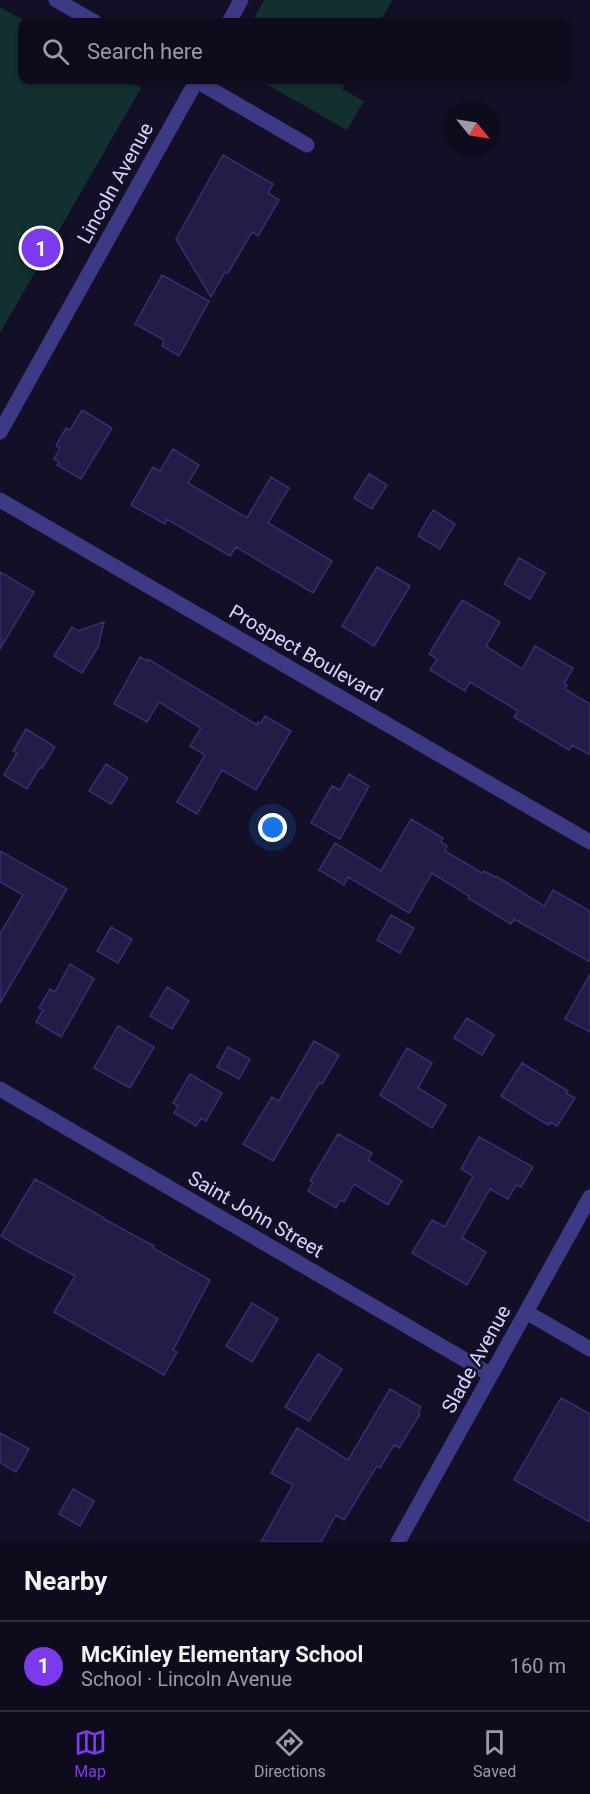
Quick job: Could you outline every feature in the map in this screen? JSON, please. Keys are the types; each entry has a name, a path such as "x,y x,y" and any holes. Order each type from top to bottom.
{"street":[{"path":"56,0 88,18"},
{"path":"231,18 241,0"},
{"name":"Lincoln Avenue","path":"0,432 194,84"},
{"path":"203,84 306,145"},
{"name":"Prospect Boulevard","path":"0,500 590,842"},
{"name":"Saint John Street","path":"0,1089 491,1375"},
{"name":"Slade Avenue","path":"398,1542 590,1197"},
{"path":"526,1312 590,1349"}],"green space":[{"path":"264,0 392,0 382,18 254,18"},
{"path":"0,7 20,18 18,84 134,84 141,88 0,333"},
{"path":"266,84 345,84 342,89 364,101 347,130"}],"building":[{"path":"223,155 273,184 268,193 279,200 258,236 252,232 211,297 176,239"},
{"path":"162,275 209,301 179,356 162,346 164,340 135,324"},
{"path":"82,410 112,428 81,479 57,465 59,462 54,459 60,448 56,446 66,428 70,430"},
{"path":"173,449 199,465 188,483 247,518 271,477 289,488 268,523 332,561 313,593 236,547 230,556 167,519 165,524 131,505 153,467 160,471"},
{"path":"369,474 387,485 372,509 354,498"},
{"path":"433,510 455,524 440,549 418,536"},
{"path":"519,558 545,573 530,599 504,584"},
{"path":"377,567 410,586 374,646 342,626"},
{"path":"0,572 34,592 0,649"},
{"path":"462,600 500,622 486,646 522,669 535,646 573,668 564,684 567,685 565,689 590,704 590,755 572,745 569,750 514,717 518,711 470,682 465,691 430,670 437,659 429,654"},
{"path":"104,622 98,647 82,673 54,656 72,627 78,631"},
{"path":"140,657 147,661 148,659 257,725 265,716 291,731 256,790 222,770 197,814 177,802 205,755 190,746 201,728 159,702 147,722 114,704"},
{"path":"26,729 55,747 27,789 4,775 17,753 13,751"},
{"path":"106,764 128,778 111,804 89,791"},
{"path":"349,774 369,786 340,839 311,823 332,786 340,790"},
{"path":"411,819 443,838 441,842 447,846 445,851 482,873 484,871 496,876 544,906 553,890 590,911 590,962 514,919 511,924 432,873 409,913 348,877 344,885 319,870 335,843 381,871"},
{"path":"0,851 67,889 0,1003 0,934 23,895 0,882"},
{"path":"391,915 414,928 400,953 377,940"},
{"path":"111,927 132,939 118,963 97,951"},
{"path":"70,964 94,979 61,1037 36,1022 43,1010 39,1008 50,989 55,992"},
{"path":"590,974 590,1032 565,1019"},
{"path":"167,987 189,1001 172,1029 150,1016"},
{"path":"467,1018 494,1035 482,1055 454,1038"},
{"path":"118,1026 154,1047 130,1088 94,1068"},
{"path":"314,1041 339,1055 322,1084 319,1083 273,1161 243,1144 272,1097 279,1101"},
{"path":"228,1047 250,1059 239,1079 217,1067"},
{"path":"407,1048 432,1063 418,1088 446,1105 432,1128 380,1095"},
{"path":"522,1063 568,1091 566,1093 575,1098 557,1126 550,1122 548,1125 501,1096"},
{"path":"190,1074 222,1093 206,1121 201,1118 196,1126 174,1113 178,1106 173,1103"},
{"path":"338,1134 372,1153 368,1160 402,1181 388,1205 354,1184 344,1202 340,1200 336,1208 308,1191 313,1183 310,1181"},
{"path":"479,1137 533,1167 521,1187 516,1185 508,1199 490,1189 462,1238 486,1252 467,1285 412,1253 432,1220 445,1227 473,1176 461,1169"},
{"path":"35,1179 210,1280 173,1350 177,1352 164,1375 54,1312 75,1276 1,1236"},
{"path":"252,1303 278,1319 252,1362 226,1346"},
{"path":"318,1354 342,1369 309,1421 285,1407"},
{"path":"390,1389 421,1407 418,1413 420,1414 399,1448 394,1445 380,1468 377,1466 344,1520 336,1515 321,1542 261,1542 293,1485 271,1473 297,1428 348,1460"},
{"path":"561,1398 590,1414 590,1522 514,1480"},
{"path":"0,1433 29,1449 16,1472 0,1463"},
{"path":"73,1489 94,1501 80,1526 59,1514"}],"place":[{"name":"McKinley Elementary School","path":"41,248"}]}
